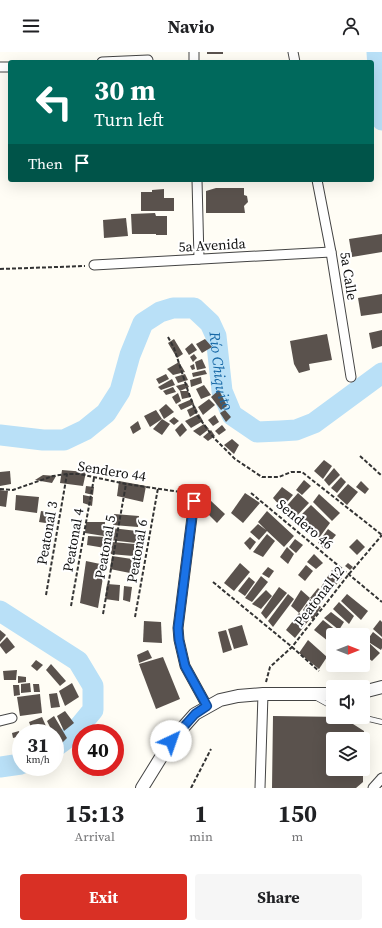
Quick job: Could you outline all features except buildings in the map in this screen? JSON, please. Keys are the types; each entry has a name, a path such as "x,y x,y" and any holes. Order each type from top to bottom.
{"street":[{"path":"197,182 199,259"},
{"name":"5a Calle","path":"317,182 331,252 351,377"},
{"name":"5a Avenida","path":"94,265 331,252"},
{"path":"194,501 178,628 185,666 207,706"},
{"path":"370,690 382,687"},
{"path":"260,788 263,694"},
{"path":"142,788 171,741 195,714 207,706 220,700 238,696 263,694 326,694"},
{"path":"0,720 12,718"},
{"path":"373,788 382,778"}],"lane":[{"path":"310,694 326,703"},
{"path":"370,719 382,722"}],"path":[{"path":"0,269 94,265"},
{"path":"168,337 174,348 197,415 214,438 235,459 262,477 279,477 291,472 302,472 382,535"},
{"path":"360,456 382,476"},
{"name":"Peatonal 3","path":"46,595 68,474"},
{"name":"Sendero 44","path":"0,489 13,490 53,476 79,474 126,484 187,492 192,496 194,501"},
{"name":"Peatonal 4","path":"71,606 94,478"},
{"name":"Peatonal 5","path":"103,614 126,484"},
{"name":"Peatonal 6","path":"135,617 158,488"},
{"name":"Sendero 46","path":"251,493 382,602"},
{"name":"Peatonal 12","path":"263,694 270,666 292,647 348,574 382,535"},
{"path":"213,582 319,671"},
{"path":"191,788 211,749"}],"waterway":[{"name":"Río Chiquito","path":"377,52 382,120"},
{"name":"Río Chiquito","path":"0,435 43,440 64,440 85,430 106,413 120,391 130,355 143,323 160,312 173,308 194,308 210,323 216,336 222,391 232,415 257,432 296,430 314,423 382,373"},
{"name":"Río Chiquito","path":"0,611 78,661 93,686 93,710 74,733 64,740"},
{"name":"Río Chiquito","path":"0,767 12,765"}],"route":[{"path":"171,741 195,714 207,706 185,666 178,628 194,501"}]}
